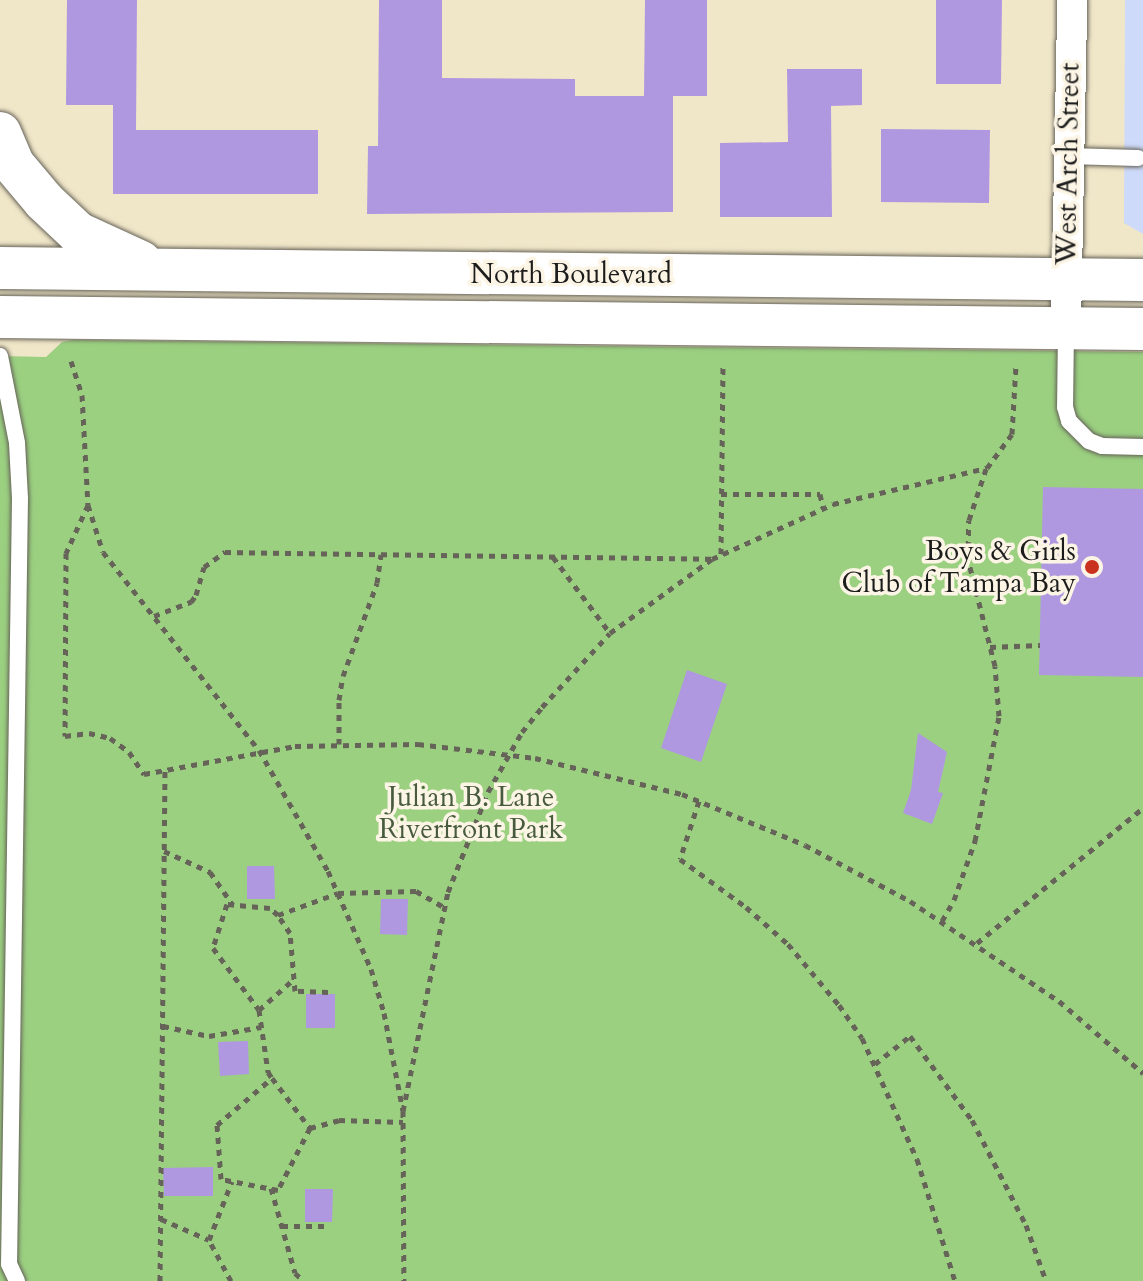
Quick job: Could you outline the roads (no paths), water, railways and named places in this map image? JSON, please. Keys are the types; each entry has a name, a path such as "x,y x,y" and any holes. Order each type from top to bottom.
{"street":[{"name":"West Arch Street","path":"1066,327 1072,0"},
{"path":"0,133 13,164 44,201 78,233 152,268"},
{"name":"North Boulevard","path":"0,268 1143,280"},
{"name":"North Boulevard","path":"0,317 1143,329"}],"lane":[{"path":"1068,156 1138,158"},
{"path":"1066,327 1065,407 1069,421 1077,431 1102,446 1143,447"},
{"path":"0,356 17,443 20,498 6,872 9,1264 17,1281"}],"place":[{"name":"Boys & Girls Club of Tampa Bay","path":"1092,567"}],"park label":[{"name":"Julian B. Lane Riverfront Park","path":"471,813"}]}
